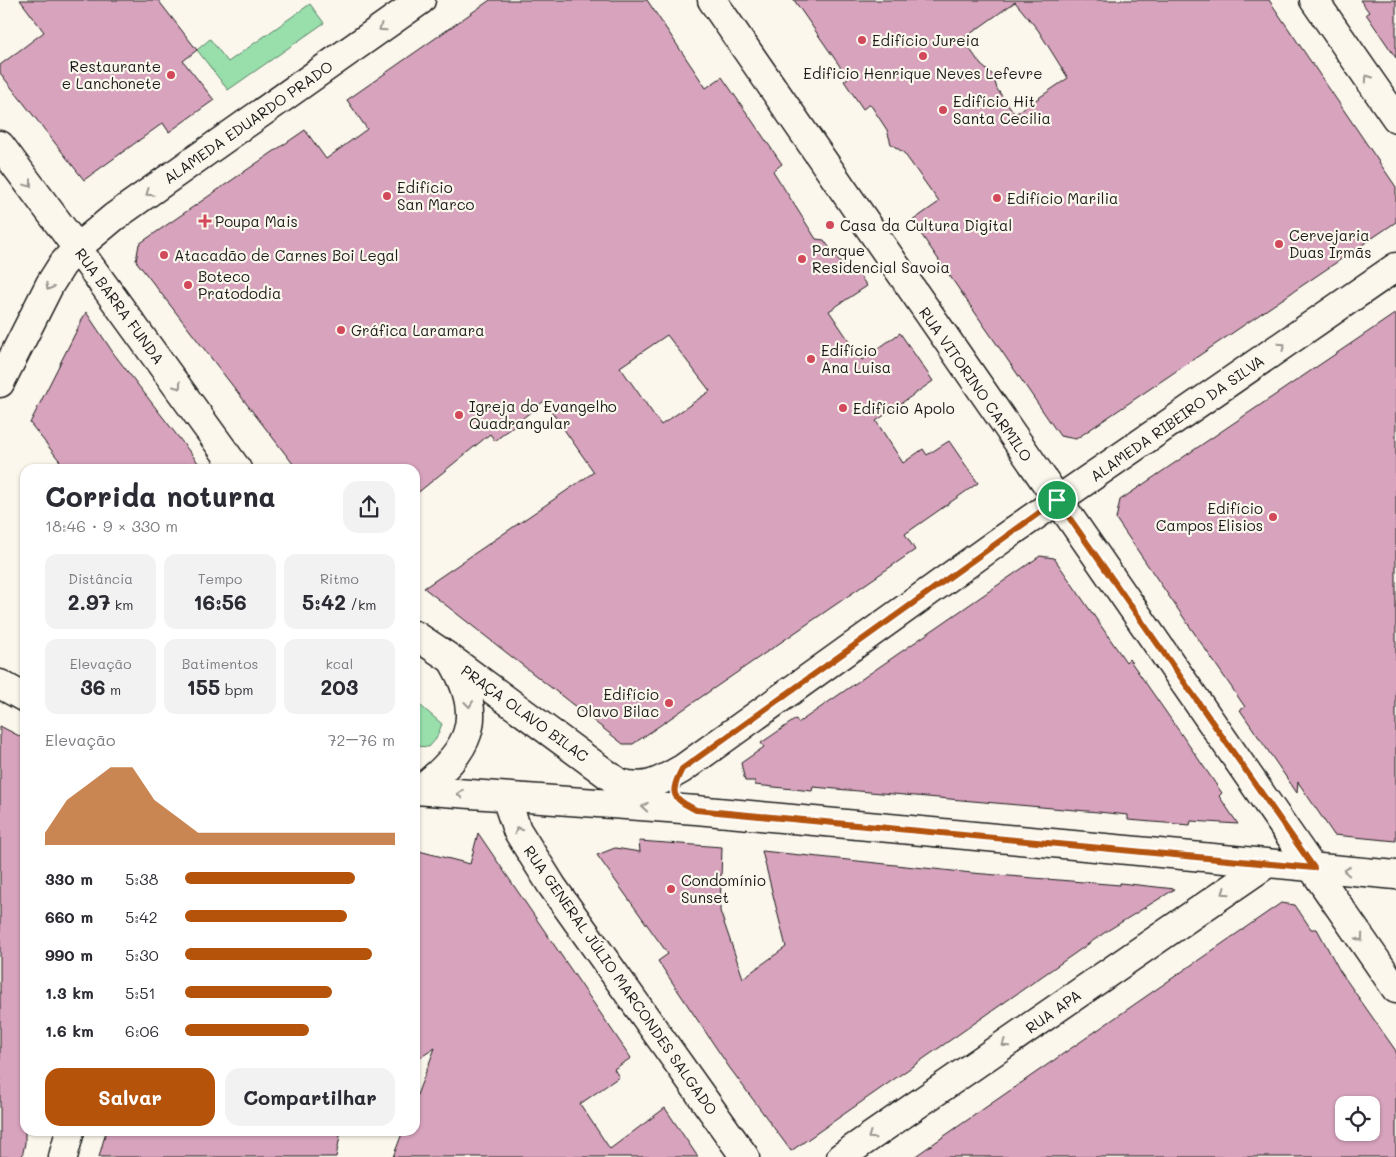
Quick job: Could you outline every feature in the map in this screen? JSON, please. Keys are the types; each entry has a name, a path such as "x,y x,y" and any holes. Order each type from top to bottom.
{"street":[{"name":"ALAMEDA EDUARDO PRADO","path":"0,383 50,284 77,248 114,217 421,0"},
{"name":"RUA VITORINO CARMILO","path":"712,0 1396,989"},
{"path":"1314,0 1396,118"},
{"name":"RUA BARRA FUNDA","path":"0,146 77,248 233,464"},
{"name":"ALAMEDA RIBEIRO DA SILVA","path":"637,787 654,785 682,769 1057,500 1396,267"},
{"name":"PRAÇA OLAVO BILAC","path":"420,638 451,659 619,783 637,787"},
{"path":"420,788 442,772 459,752 468,736 469,698 463,679 451,659"},
{"path":"0,684 20,695"},
{"path":"682,769 674,785 674,795 680,802 696,810"},
{"path":"420,790 506,798 696,810 1266,865 1396,875"},
{"name":"RUA GENERAL JÚLIO MARCONDES SALGADO","path":"506,798 517,830 552,886 745,1157"},
{"name":"RUA APA","path":"841,1157 1266,865"},
{"path":"63,1157 69,1136"}],"green space":[{"path":"310,4 324,23 228,90 197,50 210,39 228,62"},
{"path":"420,705 442,724 436,739 429,747 420,746"}],"building":[{"path":"20,0 158,0 197,50 183,61 214,100 169,132 163,123 84,180 0,73 0,65 44,32"},
{"path":"490,0 647,0 706,88 722,77 782,164 773,171 816,239 824,240 846,271 853,266 867,286 829,311 862,360 900,333 933,381 876,421 903,463 923,449 927,455 949,441 978,483 905,534 915,550 633,744 623,744 424,588 594,472 544,401 495,441 490,434 420,491 420,464 293,464 136,261 139,244 305,130 326,159 367,129 347,100","holes":["667,335 710,391 661,425 620,367"]},
{"path":"794,0 1269,0 1396,187 1396,222 1076,439 1060,436 912,221 939,202 904,153 891,144 887,130 870,104 863,109 844,81 848,78","holes":["1015,2 1038,30 1068,78 1015,114 997,89 993,75 981,65 963,39"]},
{"path":"1360,0 1396,0 1396,58 1366,14 1369,12"},
{"path":"86,312 114,354 199,464 62,464 30,423"},
{"path":"1396,313 1396,841 1334,835 1298,782 1297,793 1240,710 1245,707 1116,519 1120,500"},
{"path":"1040,556 1054,558 1126,662 1129,659 1222,793 1219,796 1238,824 1191,821 1190,825 1128,820 1128,815 813,787 812,791 755,785 755,781 745,781 741,763 764,747 761,743 796,719 798,723"},
{"path":"0,726 20,736 20,1136 25,1136 25,1143 22,1157 0,1157"},
{"path":"478,833 631,1058 614,1069 619,1077 580,1104 610,1149 665,1108 698,1157 393,1157 401,1136 420,1136 420,1087 435,1048 420,1058 420,851 470,864"},
{"path":"639,841 722,847 720,911 743,978 786,947 762,851 972,873 1120,885 1120,883 1175,889 1107,931 791,1151 729,1067 658,961 668,954 597,855 615,848 640,852"},
{"path":"1281,903 1295,905 1311,929 1317,929 1340,971 1396,1051 1396,1157 914,1157"},
{"path":"105,1136 340,1136 336,1157 99,1157"}],"place":[{"name":"Edifício Jureia","path":"862,40"},
{"name":"Edificio Henrique Neves Lefevre","path":"923,56"},
{"name":"Restaurante e Lanchonete","path":"171,75"},
{"name":"Edifício Hit Santa Cecilia","path":"943,110"},
{"name":"Edifício San Marco","path":"387,196"},
{"name":"Edifício Marilia","path":"997,198"},
{"name":"Poupa Mais","path":"205,221"},
{"name":"Casa da Cultura Digital","path":"830,225"},
{"name":"Cervejaria Duas Irmãs","path":"1279,244"},
{"name":"Atacadão de Carnes Boi Legal","path":"164,255"},
{"name":"Parque Residencial Savoia","path":"802,259"},
{"name":"Boteco Pratododia","path":"188,285"},
{"name":"Gráfica Laramara","path":"341,330"},
{"name":"Edifício Ana Luisa","path":"811,359"},
{"name":"Edifício Apolo","path":"843,408"},
{"name":"Igreja do Evangelho Quadrangular","path":"459,415"},
{"name":"Edifício Campos Elisios","path":"1273,517"},
{"name":"Edifício Olavo Bilac","path":"669,703"},
{"name":"Condomínio Sunset","path":"671,889"}],"route":[{"path":"1057,500 1314,868 696,810 680,802 674,795 674,785 682,769 1057,500"}]}
